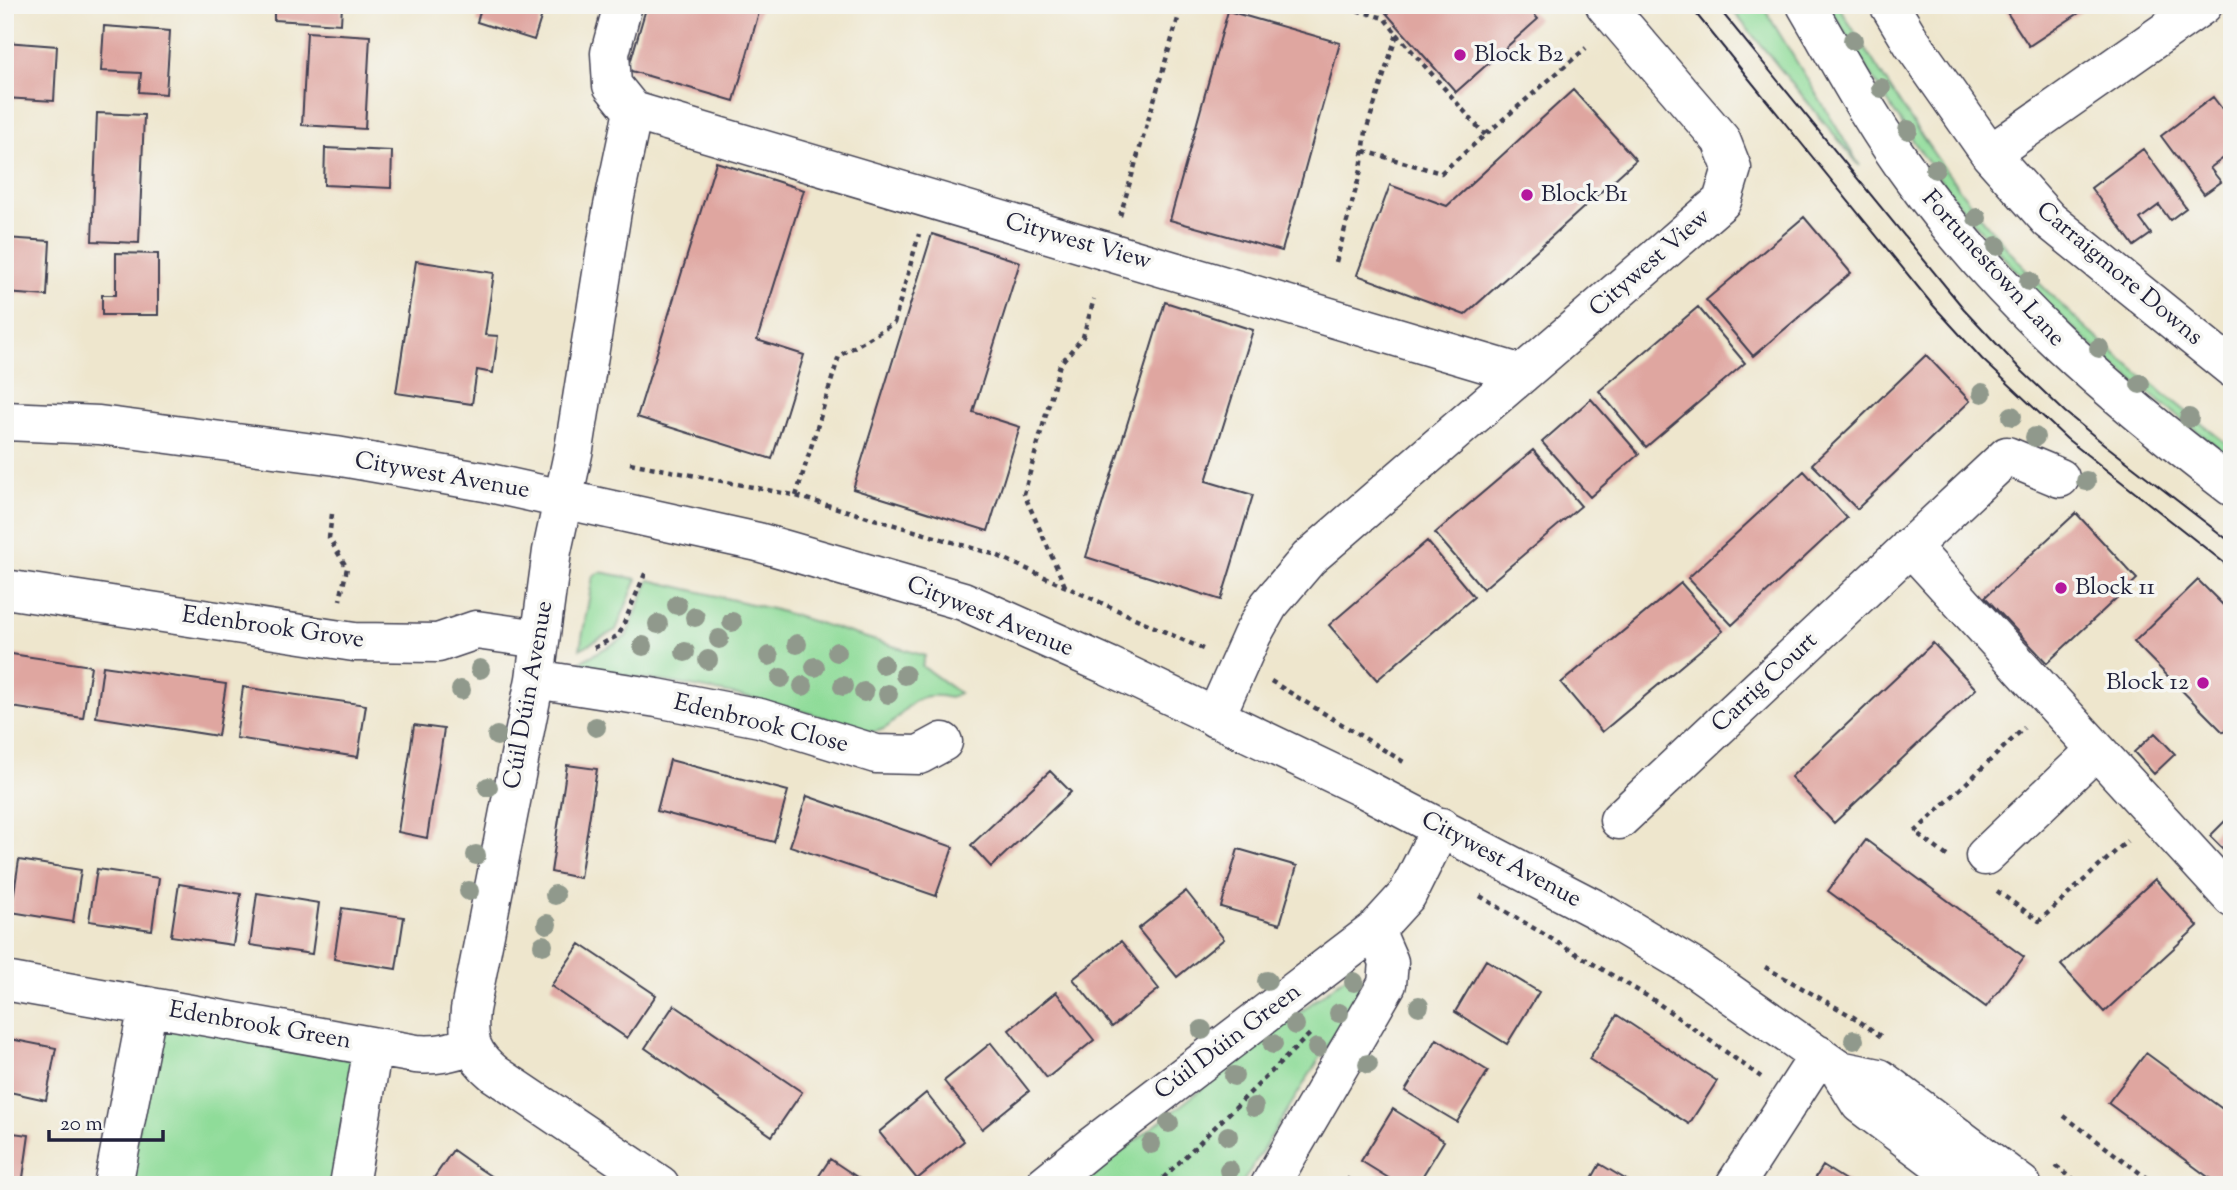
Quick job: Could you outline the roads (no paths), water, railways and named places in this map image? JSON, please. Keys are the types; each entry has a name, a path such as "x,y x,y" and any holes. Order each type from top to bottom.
{"street":[{"path":"623,5 610,53 612,86 633,111"},
{"name":"Citywest View","path":"1215,718 1252,635 1269,605 1309,558 1722,201 1732,168 1721,140 1605,5"},
{"name":"Fortunestown Lane","path":"1806,5 1897,156 1993,278 2082,366 2134,411 2232,487"},
{"name":"Carraigmore Downs","path":"1889,5 1912,43 1990,155 2049,220 2232,368"},
{"path":"1990,155 2203,5"},
{"name":"Citywest View","path":"633,111 1522,374"},
{"name":"Cúil Dúin Avenue","path":"471,1045 470,1010 535,679 552,551 576,436 612,211 633,111"},
{"name":"Citywest Avenue","path":"5,421 99,425 336,456 485,482 758,542 963,601 1109,666 1361,787 1584,903 1694,968 1829,1063 1860,1104 1968,1185"},
{"name":"Carrig Court","path":"1619,820 2007,456 2060,478"},
{"path":"1910,546 2232,898"},
{"name":"Edenbrook Grove","path":"5,589 354,642 438,643 476,630 540,639"},
{"name":"Edenbrook Close","path":"535,679 760,718 876,754 919,755 943,742"},
{"path":"1985,856 2096,750"},
{"name":"Cúil Dúin Green","path":"1044,1185 1091,1146 1375,930 1414,880 1441,828"},
{"path":"1270,1185 1387,984 1389,962 1375,930"},
{"name":"Edenbrook Green","path":"5,981 433,1056 451,1053 471,1045"},
{"name":"Edenbrook Green","path":"113,1185 148,1006"},
{"path":"471,1045 495,1074 660,1185"},
{"name":"Edenbrook Green","path":"349,1185 373,1047"},
{"path":"1735,1185 1829,1063"},
{"name":"Citywest Avenue","path":"1829,1063 1879,1078 2022,1185"}],"tram line":[{"path":"1689,5 1931,303 1982,359 2067,439 2232,569"},
{"path":"1716,5 1964,309 2022,371 2104,444 2232,543"}],"place":[{"name":"Block B2","path":"1460,55"},
{"name":"Block B1","path":"1527,195"},
{"name":"Block 11","path":"2061,588"},
{"name":"Block 12","path":"2203,683"}]}
